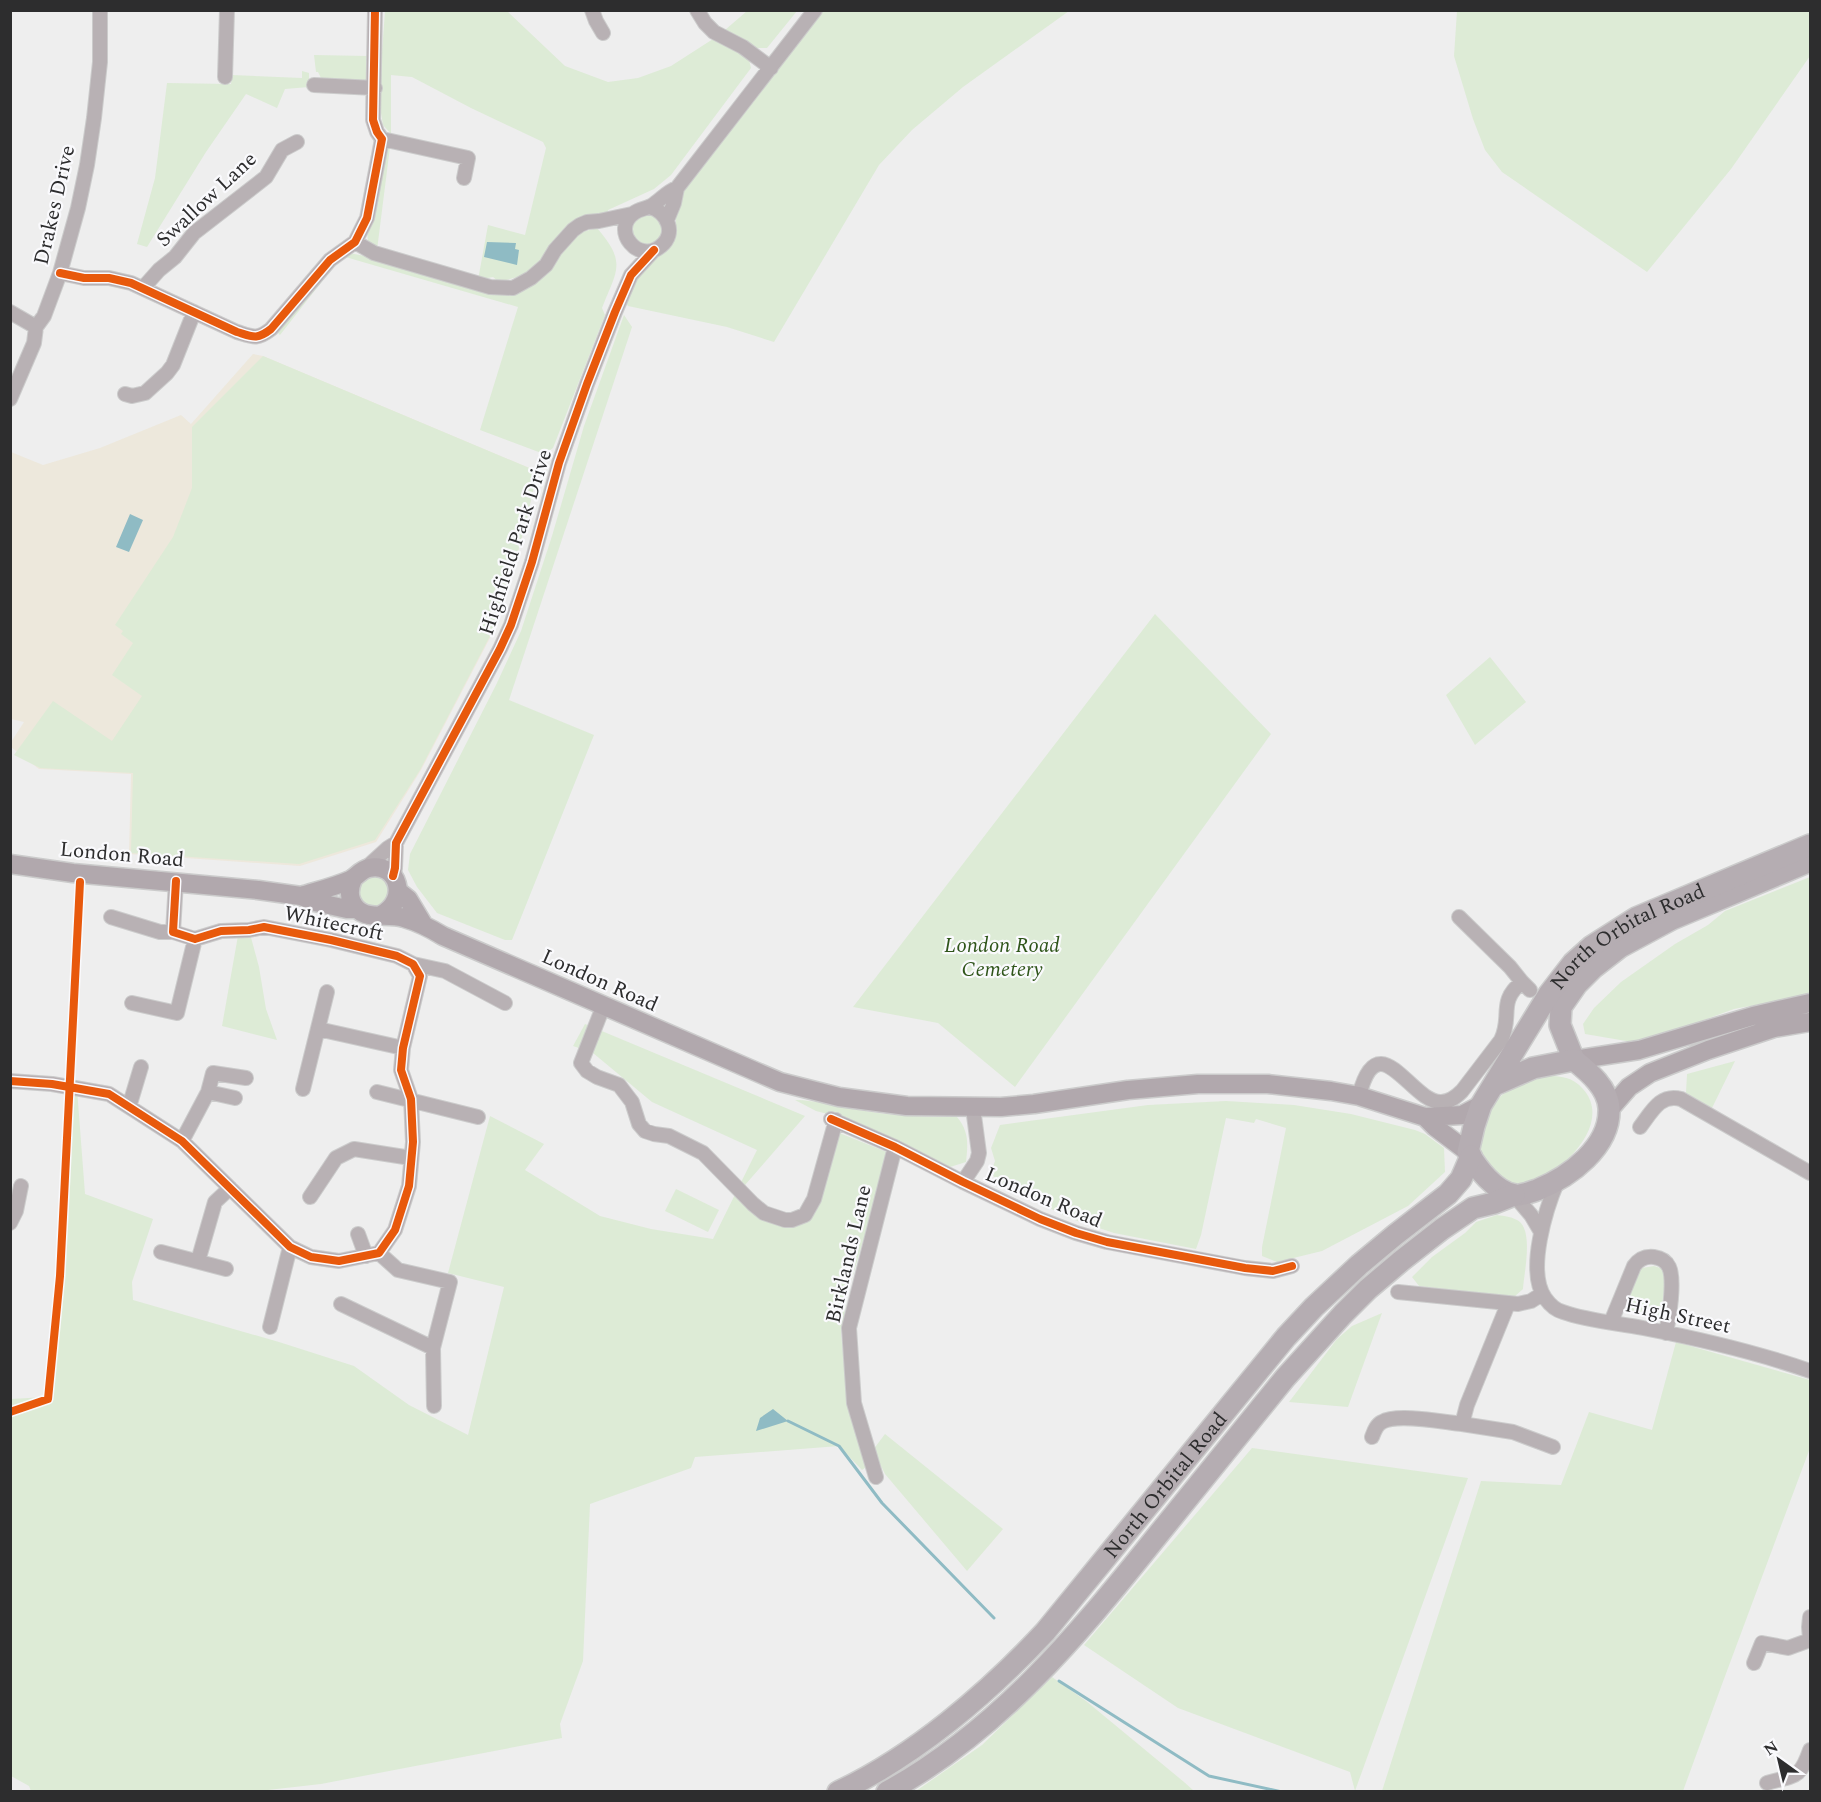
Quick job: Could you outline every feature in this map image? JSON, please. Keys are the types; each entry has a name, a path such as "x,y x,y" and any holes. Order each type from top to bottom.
{"highway":[{"name":"North Orbital Road","path":"1494,1085 1549,994 1573,963 1592,946 1636,918 1810,845"},
{"name":"North Orbital Road","path":"1574,1060 1560,1025 1561,1007 1572,990 1593,968 1620,947 1663,923 1810,861"},
{"path":"1574,1060 1595,1080 1605,1095 1609,1110 1599,1142 1582,1162 1558,1180 1533,1191 1514,1195 1499,1187 1485,1177 1470,1154 1474,1126 1481,1105 1494,1085 1533,1068 1574,1060"},
{"name":"North Orbital Road","path":"838,1791 898,1757 935,1731 968,1706 1013,1665 1045,1632 1286,1337 1359,1265 1448,1194 1461,1179 1470,1154"},
{"name":"North Orbital Road","path":"887,1791 936,1761 961,1742 1009,1703 1047,1667 1094,1614 1291,1370 1368,1289 1409,1254 1462,1215 1473,1208 1514,1195"}],"main road":[{"name":"London Road","path":"10,864 84,874 176,881 301,896 315,902 357,909 363,914 372,916 396,916 423,924 443,936 603,1007 780,1082 839,1097 907,1106 973,1108 1034,1104 1128,1090 1198,1084 1268,1084 1359,1096 1425,1117 1462,1115 1481,1105"},
{"path":"357,909 351,900 350,891 360,874 379,868 387,871 408,898 423,924"},
{"name":"London Road","path":"301,896 333,887 360,874"},
{"path":"381,915 394,906 397,899 396,884"},
{"path":"1574,1060 1639,1050 1753,1016 1810,1003"},
{"path":"1609,1110 1629,1087 1650,1072 1774,1028 1810,1022"},
{"name":"London Road","path":"1425,1117 1470,1154"}],"street":[{"name":"Drakes Drive","path":"10,399 34,343 36,327 44,316 60,273 85,177 94,118 99,62 100,10"},
{"path":"225,77 227,10"},
{"path":"375,10 373,120 377,132 382,139 468,158 464,178"},
{"path":"594,10 596,21 603,33"},
{"path":"697,10 714,32 742,47 771,68"},
{"name":"Highfield Park Drive","path":"360,874 396,843 490,671 511,625 532,562 559,463 586,384 631,275 654,250 662,246 668,236 667,220 677,188 815,10"},
{"path":"314,85 375,88"},
{"path":"60,273 84,278 109,278 130,283 252,337 263,335 271,329 330,260 355,242 367,218 382,139"},
{"name":"Swallow Lane","path":"143,288 175,257 194,233 266,177 282,150 297,142"},
{"name":"Highfield Park Drive","path":"631,275 625,228 628,219 632,214 650,207 669,191 677,188"},
{"path":"650,207 661,212 667,220"},
{"path":"355,242 374,254 490,287 513,288 531,278 546,265 555,250 573,230 587,222 632,214"},
{"path":"599,221 638,250 654,250"},
{"path":"10,312 36,327"},
{"path":"125,394 132,396 145,393 167,373 173,365 194,312"},
{"name":"Highfield Park Drive","path":"396,843 396,884"},
{"path":"173,932 176,881"},
{"path":"111,917 160,932 173,932 195,939 177,1013 132,1003"},
{"path":"1359,1096 1366,1075 1383,1064 1394,1068 1434,1101 1441,1102 1455,1098 1501,1040 1505,1032 1509,994 1526,986 1459,917"},
{"name":"Whitecroft","path":"195,939 220,932 264,927 397,956 413,964"},
{"path":"413,964 445,971 505,1003"},
{"path":"10,1081 52,1084 108,1094 182,1142 290,1247 311,1257 339,1261 372,1255 395,1230 409,1186 413,1142 411,1099 401,1070 403,1048 420,976 413,964"},
{"path":"303,1089 327,992"},
{"name":"London Road","path":"603,1007 582,1063 587,1071 619,1085 632,1102 639,1124 645,1131 669,1136 704,1153 764,1213 785,1220 805,1215 814,1199 834,1119 1067,1230 1107,1242 1245,1268 1273,1271 1292,1266"},
{"path":"318,1029 403,1048"},
{"path":"129,1107 141,1067"},
{"path":"182,1142 208,1092 213,1073 246,1078"},
{"path":"208,1092 235,1098"},
{"path":"377,1092 478,1117"},
{"path":"1640,1127 1660,1102 1668,1097 1681,1099 1810,1173"},
{"name":"London Road","path":"963,1182 977,1161 979,1153 973,1108"},
{"name":"Birklands Lane","path":"876,1477 854,1403 849,1328 895,1147"},
{"path":"310,1197 336,1158 354,1149 411,1158"},
{"path":"1398,1292 1508,1304 1526,1303 1542,1294 1537,1274 1541,1232 1558,1180"},
{"path":"10,1223 16,1211 21,1186"},
{"path":"198,1261 215,1202 230,1188"},
{"path":"1514,1195 1531,1215 1541,1232"},
{"path":"358,1234 372,1255 398,1270 450,1282 433,1348 434,1406"},
{"path":"270,1327 290,1247"},
{"path":"161,1252 226,1269"},
{"path":"1611,1322 1634,1266 1644,1258 1657,1257 1667,1263 1671,1276 1669,1320 1666,1333"},
{"name":"High Street","path":"1542,1294 1554,1308 1570,1314 1742,1350 1810,1371"},
{"path":"340,1304 433,1348"},
{"path":"1462,1424 1467,1405 1508,1304"},
{"path":"1372,1437 1375,1428 1382,1422 1404,1418 1500,1428 1553,1447"},
{"path":"1754,1663 1762,1643 1788,1648 1810,1640 1810,1617"},
{"path":"1767,1783 1794,1776 1804,1767 1810,1750"}],"shaded area":[{"path":"253,354 263,356 534,470 536,476 527,518 505,602 492,634 421,770 376,842 300,866 129,854 131,774 39,769 11,747 11,742 24,722 11,719 11,452 43,465 100,448 181,415 191,424"}],"green space":[{"path":"385,11 507,11 565,66 608,82 638,78 671,66 713,39 733,48 749,60 751,68 671,175 654,189 608,210 608,215 587,215 577,219 555,241 535,270 499,282 493,277 478,280 488,225 525,235 546,148 543,142 412,77 391,75 391,134 383,125 381,113 380,80"},
{"path":"747,11 797,11 767,48 755,48 725,30"},
{"path":"821,11 1069,11 963,87 912,130 879,165 774,342 727,327 628,306 625,301 637,276 673,243 676,232 676,209 685,188"},
{"path":"1457,11 1810,11 1810,56 1731,169 1647,272 1502,172 1485,150 1454,56"},
{"path":"314,55 368,56 367,80 365,82 322,80 316,72"},
{"path":"302,71 309,73 309,87 285,89 277,108 246,94 206,152 147,247 137,244 155,178 167,83 231,84 232,75 302,78"},
{"path":"390,147 377,250 368,241 367,232 384,150"},
{"path":"647,215 658,219 662,230 658,241 647,245 636,241 632,230 636,219"},
{"path":"597,228 613,250 616,259 615,275 602,308 605,315 553,448 544,454 480,430 518,307 342,256 280,335 275,330 344,252 493,291 530,284 553,266 565,245 578,233"},
{"path":"624,315 632,327 509,700 594,735 512,940 505,940 437,913 417,887 408,870 410,854 521,631 584,426"},
{"path":"263,356 534,470 536,477 527,518 504,602 491,634 420,770 375,840 299,864 131,853 133,773 40,768 14,755 53,701 112,741 142,696 112,675 133,643 121,634 123,631 115,625 173,537 192,488 192,427"},
{"name":"London Road Cemetery","path":"1155,614 1271,734 1015,1087 938,1023 853,1007"},
{"path":"1490,657 1526,702 1475,745 1446,695"},
{"path":"383,876 392,890 381,909 364,906 359,894 363,881 366,877"},
{"path":"1810,877 1810,995 1734,1009 1674,1031 1632,1042 1585,1034 1583,1024 1594,1008 1621,982 1675,944 1708,925 1725,911"},
{"path":"239,930 249,930 259,967 266,1009 277,1040 222,1026"},
{"path":"585,1024 805,1116 745,1185 741,1199 781,1226 796,1227 807,1220 837,1132 889,1153 848,1292 841,1334 845,1374 858,1434 869,1465 862,1470 839,1446 695,1457 691,1468 590,1504 583,1661 560,1724 562,1738 321,1784 259,1791 31,1791 29,1786 11,1776 11,1399 45,1397 74,1094 77,1089 85,1194 153,1219 132,1282 133,1300 354,1366 409,1405 468,1435 504,1287 448,1273 490,1116 544,1144 525,1170 600,1216 651,1229 713,1239 757,1150 652,1102 593,1053 573,1046"},
{"path":"1735,1061 1712,1108 1686,1093 1687,1074"},
{"path":"1546,1076 1566,1078 1583,1089 1592,1106 1591,1124 1583,1142 1552,1172 1534,1181 1516,1185 1502,1182 1482,1163 1479,1143 1491,1106 1514,1087"},
{"path":"795,1100 884,1114 957,1117 964,1127 967,1138 966,1162 950,1167 855,1121 816,1111"},
{"path":"1226,1101 1294,1105 1351,1114 1415,1130 1425,1134 1444,1148 1445,1172 1408,1206 1322,1251 1277,1262 1262,1256 1262,1247 1286,1128 1256,1119 1254,1123 1226,1118 1196,1249 1114,1233 1072,1219 998,1183 991,1172 995,1161 991,1148 1000,1125 1148,1105"},
{"path":"676,1189 719,1210 708,1232 665,1211"},
{"path":"1497,1215 1515,1219 1524,1228 1527,1244 1523,1289 1514,1297 1419,1286 1412,1277 1432,1257 1476,1222"},
{"path":"1654,1266 1667,1270 1660,1319 1623,1312 1636,1269"},
{"path":"1382,1313 1348,1407 1289,1402 1337,1339 1352,1326"},
{"path":"1676,1342 1810,1380 1810,1448 1683,1791 1382,1791 1481,1481 1561,1485 1589,1412 1652,1430"},
{"path":"885,1434 1003,1529 967,1571 885,1474 873,1450"},
{"path":"1252,1448 1468,1478 1355,1791 1350,1772 1178,1708 1084,1645"},
{"path":"1052,1677 1086,1701 1194,1791 916,1791 982,1745"}],"water":[{"path":"487,242 516,243 515,249 519,250 517,265 484,257"},
{"path":"130,514 143,520 129,552 116,547"},
{"path":"773,1409 788,1421 756,1431 760,1418"}],"waterway":[{"path":"788,1421 839,1446 882,1503 994,1618"},
{"path":"1059,1681 1209,1776 1282,1792"}],"cycle path":[{"path":"60,273 84,278 109,278 131,283 247,335 258,336 271,329 330,260 355,242 367,218 382,139 373,120 375,10"},
{"path":"393,876 396,843 511,625 532,562 559,463 587,384 631,275 654,250"},
{"path":"10,1081 52,1084 109,1094 182,1141 290,1247 311,1257 339,1261 379,1253 395,1230 409,1186 413,1142 411,1099 401,1070 403,1048 420,976 413,964 397,956 264,927 221,931 195,939 173,932 176,881"},
{"path":"10,1412 48,1399 60,1276 80,882"},
{"path":"831,1119 895,1147 1040,1219 1076,1233 1107,1242 1245,1268 1273,1271 1292,1266"}]}
